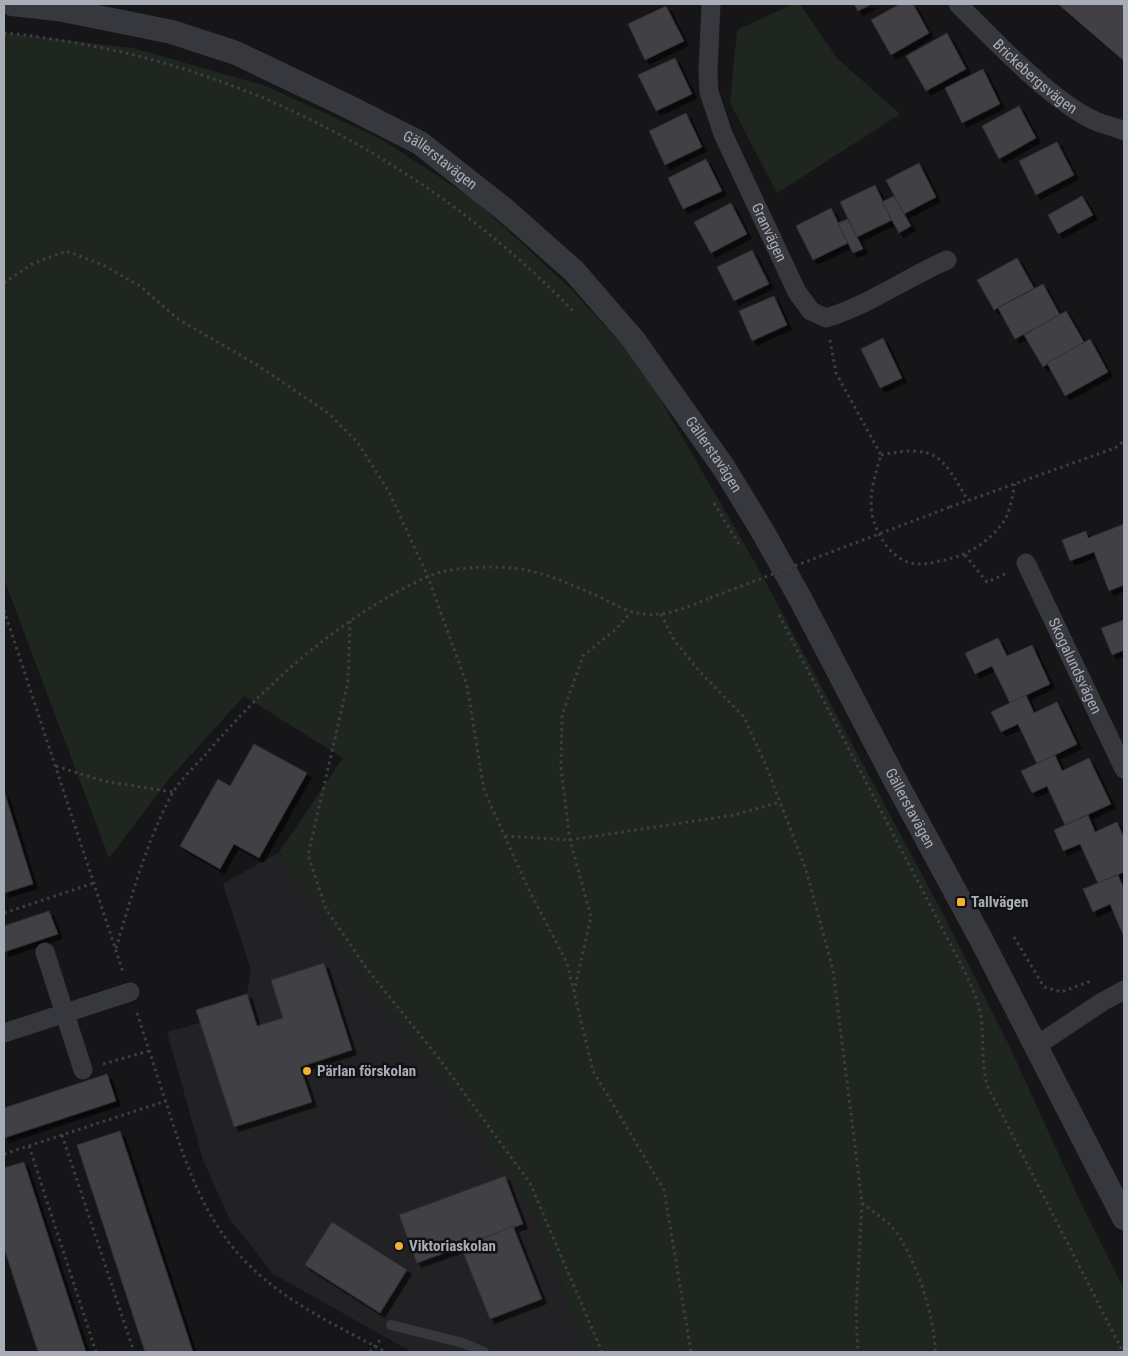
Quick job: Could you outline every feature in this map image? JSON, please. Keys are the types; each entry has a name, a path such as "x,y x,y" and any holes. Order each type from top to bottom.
{"street":[{"name":"Gällerstavägen","path":"12,4 58,9 172,32 236,53 420,143 504,209 574,271 633,339 724,468 763,532 801,600 896,784 1036,1046 1124,1218"},
{"name":"Granvägen","path":"711,4 708,70 710,92 723,134 797,292 811,311 826,318"},
{"name":"Brickebergsvägen","path":"958,4 1020,64 1062,100 1094,120 1123,129"},
{"path":"826,318 848,312 914,275 947,260"},
{"name":"Skogalundsvägen","path":"1026,563 1124,769"},
{"path":"45,952 83,1070"},
{"path":"1036,1046 1102,1002 1124,990"},
{"path":"4,1033 130,992"}],"lane":[{"path":"391,1325 463,1343 484,1352"}],"path":[{"path":"4,33 134,54 242,88 313,121 394,165 495,239 579,317"},
{"path":"4,283 32,264 66,251 103,265 140,286 178,319 257,365 328,413 358,443 389,492 428,577 467,685 484,790 527,886 567,963 593,1071 664,1190 691,1352"},
{"path":"826,318 836,373 881,455 872,487 871,506 873,522 886,545 896,556 911,563 929,564 965,555 985,542 1003,523 1015,484"},
{"path":"116,948 143,859 173,792 231,725 272,682 313,647 370,608 428,577 440,572 476,567 513,568 545,575 578,587 631,612 645,615 661,614 710,598 950,507 1115,448 1124,442"},
{"path":"881,455 904,450 920,450 935,454 951,471 968,501"},
{"path":"710,497 746,554"},
{"path":"965,555 987,582 1026,563"},
{"path":"760,577 765,585"},
{"path":"776,608 787,633 977,998 981,1016 983,1067 987,1085 1123,1352"},
{"path":"4,610 149,1051 200,1198 231,1244 249,1265 275,1287 307,1309 386,1352"},
{"path":"574,993 591,917 570,840 562,769 562,715 583,656 616,629 631,612"},
{"path":"661,614 674,640 700,672 744,716 806,870 833,970 862,1202 856,1312 858,1352"},
{"path":"350,621 348,682 308,855 326,909 366,969 438,1057 530,1182 602,1352"},
{"path":"56,766 103,781 173,792"},
{"path":"504,836 570,840 734,815 780,802"},
{"path":"4,912 94,883"},
{"path":"1014,937 1044,987 1061,992 1097,978"},
{"path":"83,1070 149,1051"},
{"path":"4,1154 166,1101"},
{"path":"62,1135 134,1352"},
{"path":"29,1146 96,1352"},
{"path":"862,1202 892,1228 912,1263 927,1301 936,1352"},
{"path":"370,1352 376,1347"}],"shaded area":[{"path":"793,4 800,4 837,58 900,114 777,193 730,103 737,30"},
{"path":"4,33 133,48 266,86 381,139 476,201 573,291 641,366 757,566 942,912 1009,1045 1079,1199 1124,1289 1124,1352 590,1352 582,1339 537,1218 465,1110 336,940 320,911 279,852 343,758 244,696 169,779 109,858 4,579"},
{"path":"279,852 320,911 336,940 465,1110 537,1218 582,1339 590,1352 412,1352 273,1274 229,1218 203,1160 167,1032 200,1023 196,1010 247,993 251,970 223,884"}],"building":[{"path":"854,4 872,4 858,11"},
{"path":"900,4 913,4 929,33 891,55 871,20"},
{"path":"1058,4 1124,4 1124,61"},
{"path":"666,6 684,41 645,60 628,24"},
{"path":"947,33 966,69 926,91 906,56"},
{"path":"675,58 692,94 656,111 638,75"},
{"path":"983,69 1000,104 962,123 945,88"},
{"path":"1019,106 1036,138 999,159 982,126"},
{"path":"686,113 702,147 665,165 649,131"},
{"path":"1057,142 1074,175 1036,195 1019,161"},
{"path":"706,159 722,191 683,209 668,178"},
{"path":"919,163 936,197 904,214 886,180"},
{"path":"875,185 892,220 857,237 840,202"},
{"path":"894,196 911,226 899,233 882,202"},
{"path":"1082,196 1093,215 1058,234 1048,215"},
{"path":"731,203 747,234 711,253 694,222"},
{"path":"831,208 848,243 813,260 796,226"},
{"path":"848,219 863,249 853,253 838,223"},
{"path":"752,250 769,284 734,301 717,267"},
{"path":"1017,258 1034,288 994,310 977,280"},
{"path":"1043,284 1060,315 1015,339 998,308"},
{"path":"774,296 787,325 752,341 739,311"},
{"path":"1066,311 1084,342 1043,367 1024,335"},
{"path":"883,338 902,378 880,388 861,349"},
{"path":"1090,339 1108,372 1065,396 1047,363"},
{"path":"1124,524 1124,585 1109,591 1094,552 1070,561 1062,540 1086,531 1088,538"},
{"path":"1124,620 1124,650 1112,655 1101,628"},
{"path":"998,638 1007,656 1032,645 1050,684 1010,703 992,666 975,674 965,653"},
{"path":"1026,695 1034,713 1057,702 1077,744 1037,764 1018,724 1001,732 991,712"},
{"path":"254,744 307,773 259,858 234,844 220,869 180,846 218,779 230,786"},
{"path":"1055,755 1062,771 1089,758 1111,804 1065,825 1047,786 1032,793 1021,771"},
{"path":"4,791 33,884 4,893"},
{"path":"1088,815 1095,832 1117,822 1124,838 1124,872 1098,883 1080,844 1063,851 1054,830"},
{"path":"1118,875 1124,889 1124,937 1110,904 1093,912 1083,889"},
{"path":"49,911 58,934 4,952 4,926"},
{"path":"324,963 352,1050 300,1067 312,1102 234,1127 196,1010 247,994 257,1026 283,1018 271,980"},
{"path":"107,1074 116,1101 4,1138 4,1108"},
{"path":"120,1131 193,1352 145,1352 77,1145"},
{"path":"24,1162 86,1352 38,1352 4,1248 4,1168"},
{"path":"505,1176 523,1224 417,1263 399,1215"},
{"path":"332,1222 407,1270 380,1313 305,1265"},
{"path":"513,1226 542,1299 490,1319 461,1247"}],"place":[{"name":"Tallvägen","path":"961,902"},
{"name":"Pärlan förskolan","path":"307,1071"},
{"name":"Viktoriaskolan","path":"399,1246"}]}
